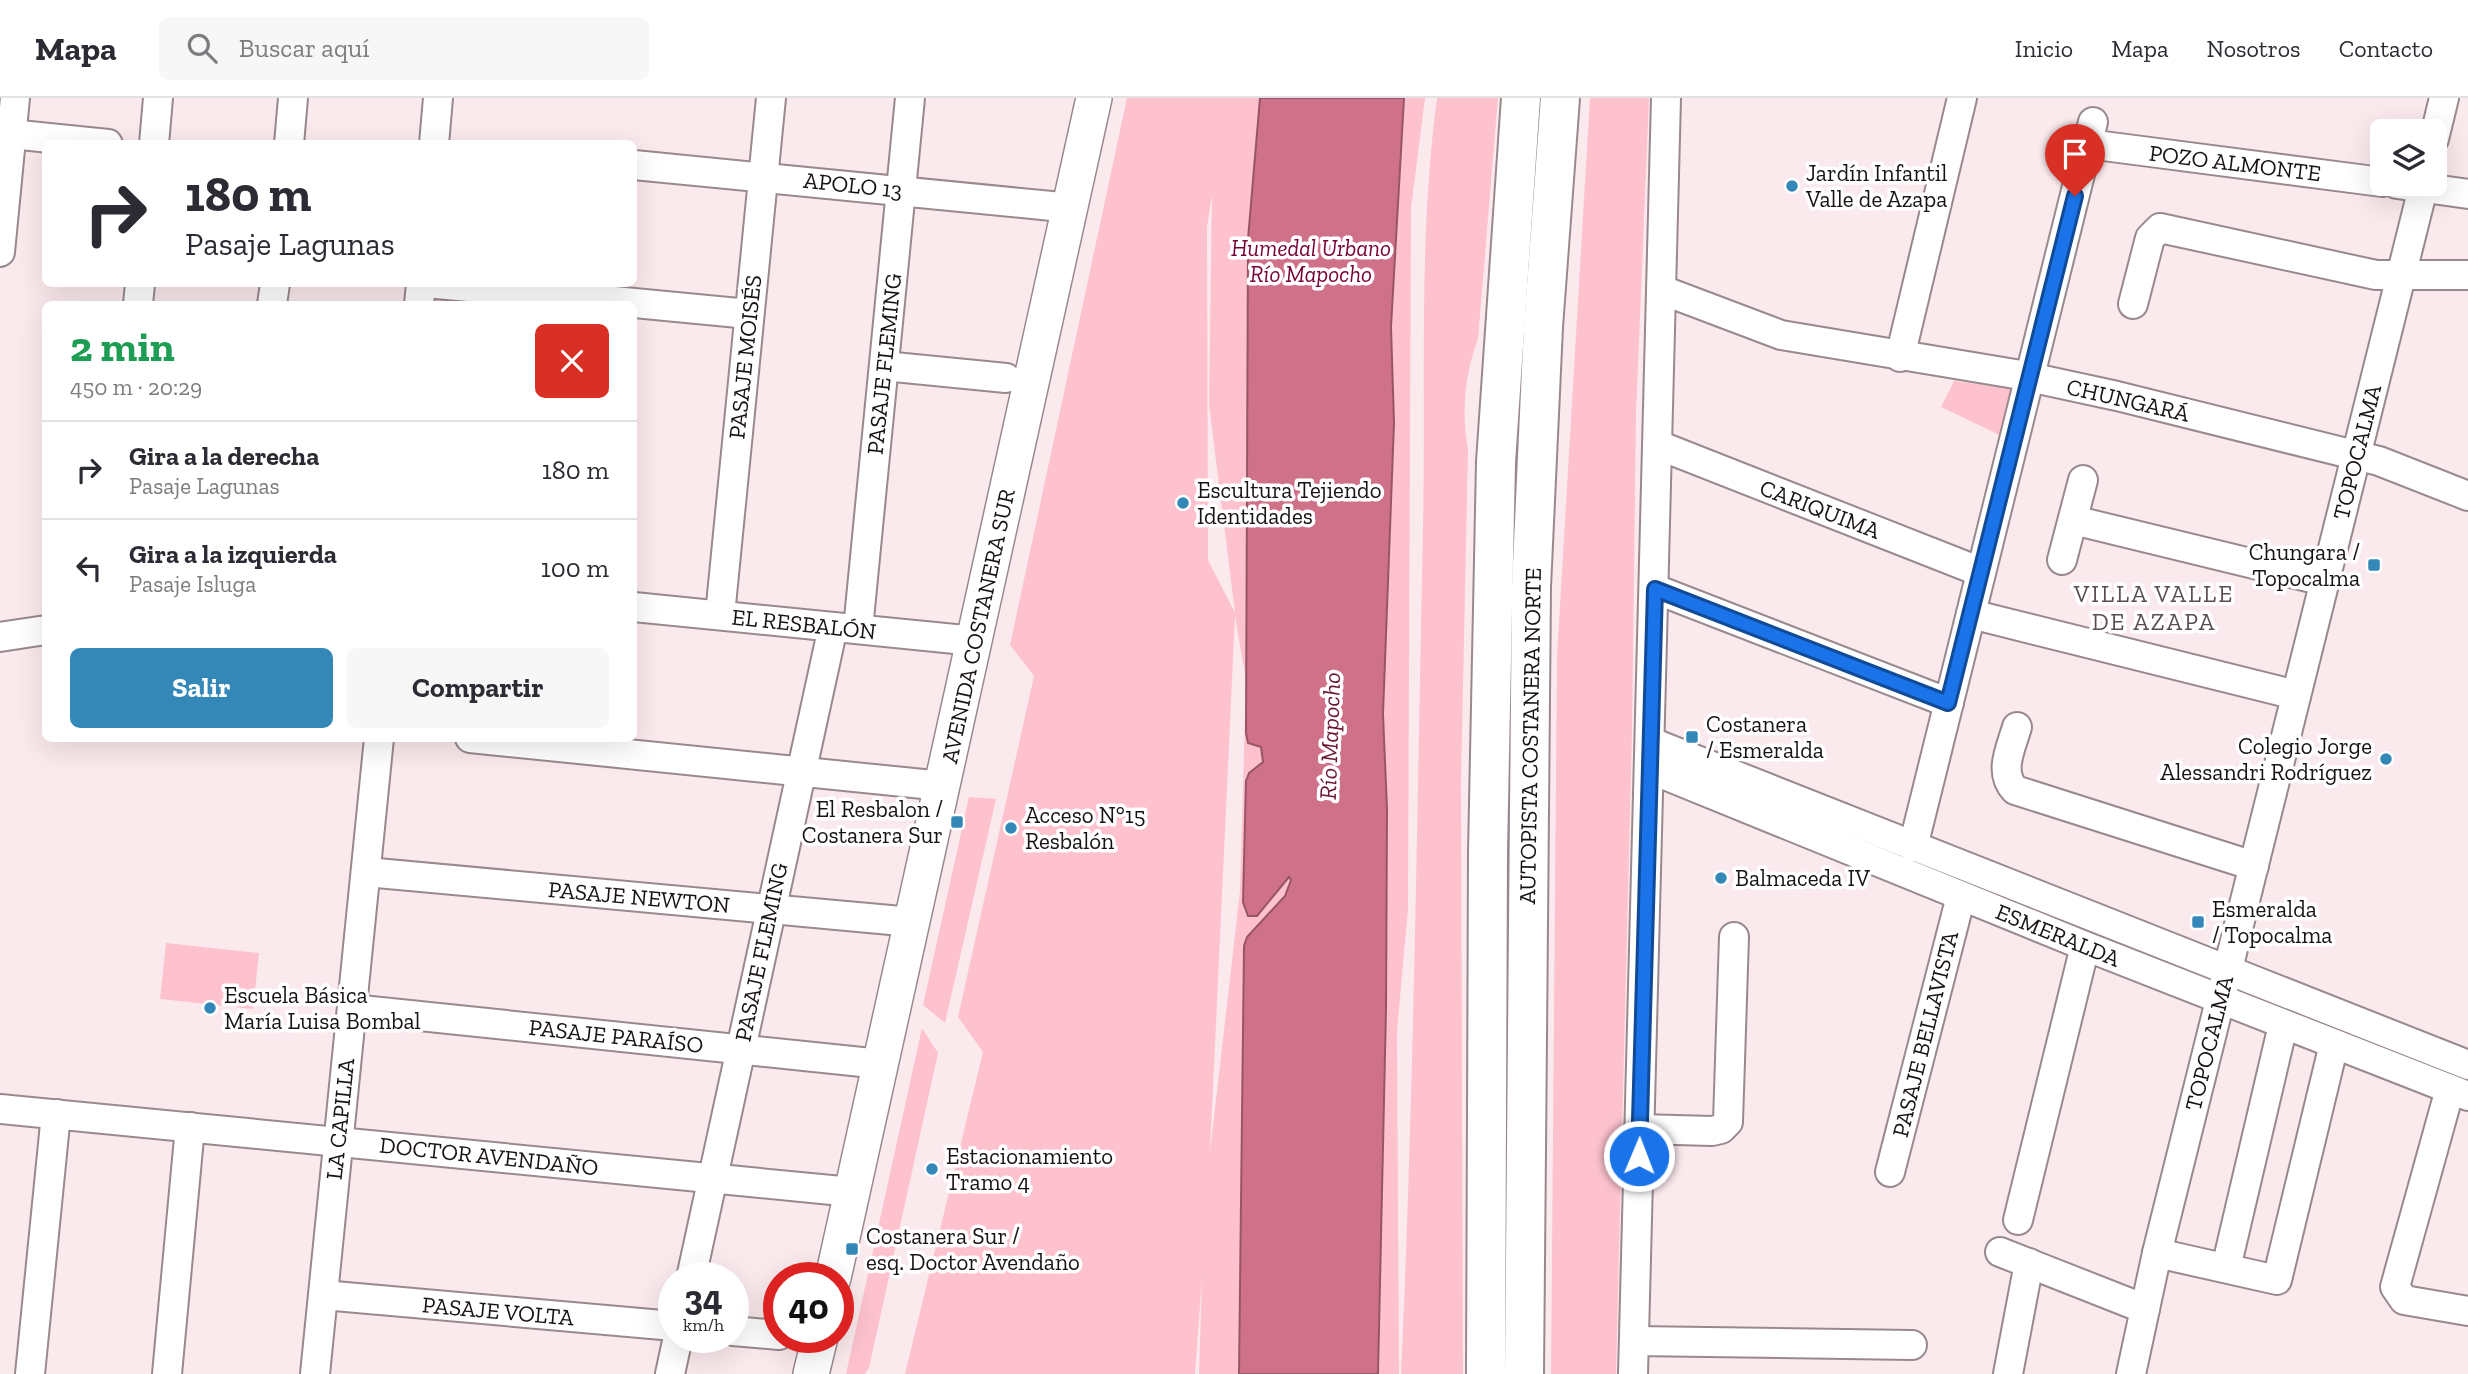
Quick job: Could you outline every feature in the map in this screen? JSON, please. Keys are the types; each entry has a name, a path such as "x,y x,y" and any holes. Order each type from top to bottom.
{"highway":[{"name":"AUTOPISTA COSTANERA NORTE","path":"1486,1374 1488,852 1496,463 1521,98"},
{"name":"AUTOPISTA COSTANERA NORTE","path":"1524,1374 1531,587 1543,327 1560,98"}],"main road":[{"name":"AVENIDA COSTANERA SUR","path":"837,1262 1072,208 1094,98"},
{"path":"811,1374 813,1353"}],"street":[{"path":"0,252 6,133 15,98"},
{"path":"154,140 158,98"},
{"path":"289,140 293,98"},
{"path":"434,140 438,98"},
{"name":"PASAJE MOISÉS","path":"719,615 771,98"},
{"name":"PASAJE FLEMING","path":"694,1262 800,772 845,628 884,366 910,98"},
{"path":"1633,1374 1666,98"},
{"path":"1900,357 1962,98"},
{"path":"2439,119 2444,98"},
{"path":"6,133 71,140"},
{"name":"POZO ALMONTE","path":"2030,377 2091,133 2370,180"},
{"name":"APOLO 13","path":"637,164 1072,208"},
{"path":"2447,190 2468,194"},
{"name":"TOPOCALMA","path":"2131,1374 2157,1253 2400,277 2412,196"},
{"path":"2133,304 2150,238 2160,228 2376,275 2468,275"},
{"path":"466,287 601,301"},
{"name":"CHUNGARÁ","path":"1662,290 1781,335 2030,377 2379,461 2468,496"},
{"path":"637,304 749,314"},
{"path":"884,366 1006,378"},
{"path":"1913,847 2030,377"},
{"name":"CARIQUIMA","path":"1658,445 1981,572"},
{"path":"2062,560 2083,480"},
{"path":"2073,520 2325,581"},
{"path":"1655,589 1948,703"},
{"name":"EL RESBALÓN","path":"637,607 975,641"},
{"path":"1971,614 2296,695"},
{"path":"0,637 42,631"},
{"path":"2017,727 2005,770 2008,782 2015,790 2254,866"},
{"name":"LA CAPILLA","path":"315,1374 379,742"},
{"path":"509,742 943,786"},
{"name":"ESMERALDA","path":"1651,755 1913,847 2468,1065"},
{"name":"ESMERALDA","path":"1651,755 1961,896 2459,1093"},
{"name":"PASAJE NEWTON","path":"366,872 912,922"},
{"name":"PASAJE BELLAVISTA","path":"1890,1172 1961,896"},
{"path":"1639,1129 1712,1131 1721,1129 1728,1122 1734,937"},
{"path":"2018,1220 2085,946"},
{"name":"PASAJE PARAÍSO","path":"352,1009 881,1064"},
{"path":"2226,1268 2283,1025"},
{"path":"2157,1253 2277,1280 2334,1044"},
{"path":"2459,1093 2396,1280 2396,1293 2409,1302 2468,1311"},
{"name":"DOCTOR AVENDAÑO","path":"0,1108 852,1192"},
{"path":"30,1374 56,1114"},
{"path":"167,1374 190,1127"},
{"path":"2000,1252 2145,1309"},
{"path":"2008,1374 2029,1263"},
{"name":"PASAJE VOLTA","path":"323,1295 658,1325"},
{"path":"1634,1341 1912,1345"},
{"path":"670,1374 675,1353"}],"green space":[{"path":"1127,98 1425,98 1411,208 1408,908 1397,1031 1399,1374 1199,1374 1202,1278 1195,1374 905,1374 983,1052 958,1017 1034,676 1010,645","holes":["1212,195 1209,405 1235,613 1208,560 1207,227","1235,616 1246,680 1240,891 1210,1152"]},
{"path":"1437,98 1498,98 1478,339 1467,379 1465,407 1468,449 1461,782 1463,1374 1401,1374 1415,951 1425,258"},
{"path":"1590,98 1649,98 1636,414 1632,734 1616,1374 1551,1374 1557,656"},
{"path":"436,292 481,297 480,301 435,301"},
{"path":"1954,381 2009,388 2019,393 2006,438 1941,407"},
{"path":"969,797 996,799 945,1023 923,1005"},
{"path":"166,943 259,953 253,1009 160,999"},
{"path":"922,1028 938,1053 869,1368 865,1374 846,1374 851,1353 854,1353 854,1338"}],"water":[{"name":"Humedal Urbano Río Mapocho","path":"1260,98 1404,98 1391,327 1394,423 1383,714 1387,809 1386,1009 1378,1374 1239,1374 1244,946 1247,937 1285,896 1291,880 1289,877 1257,916 1248,916 1243,902 1246,781 1249,773 1263,762 1261,747 1248,743 1246,733 1248,239"}],"place":[{"name":"Jardín Infantil Valle de Azapa","path":"1792,186"},
{"name":"Escultura Tejiendo Identidades","path":"1183,503"},
{"name":"Chungara / Topocalma","path":"2374,565"},
{"name":"Costanera / Esmeralda","path":"1692,737"},
{"name":"Colegio Jorge Alessandri Rodríguez","path":"2386,759"},
{"name":"El Resbalon / Costanera Sur","path":"957,822"},
{"name":"Acceso N°15 Resbalón","path":"1011,828"},
{"name":"Balmaceda IV","path":"1721,878"},
{"name":"Esmeralda / Topocalma","path":"2198,922"},
{"name":"Escuela Básica María Luisa Bombal","path":"210,1008"},
{"name":"Estacionamiento Tramo 4","path":"932,1169"},
{"name":"Costanera Sur / esq. Doctor Avendaño","path":"852,1249"}],"district":[{"name":"VILLA VALLE DE AZAPA","path":"2154,608"}],"route":[{"path":"1639,1156 1655,589 1948,703 2075,196"}],"water label":[{"name":"Río Mapocho","path":"1330,736"}]}
